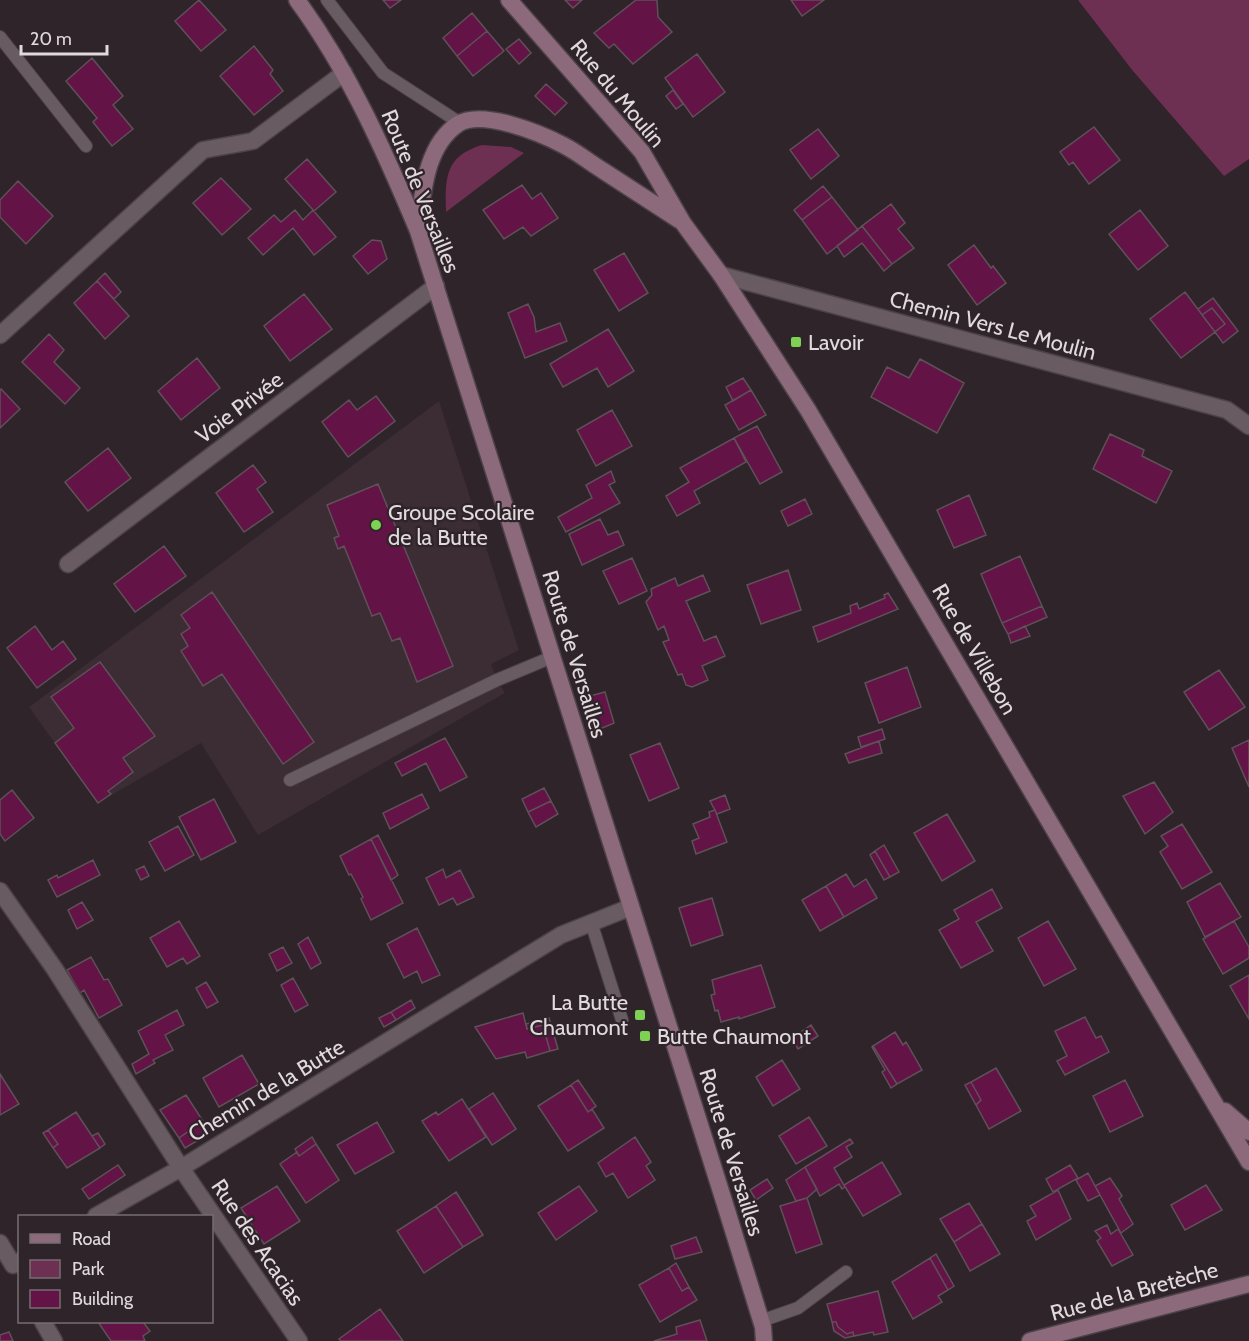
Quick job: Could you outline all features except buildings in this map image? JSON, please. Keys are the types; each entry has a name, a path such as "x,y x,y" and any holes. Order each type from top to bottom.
{"main road":[{"name":"Route de Versailles","path":"297,0 318,28 380,141 418,231 763,1330"},
{"name":"Rue du Moulin","path":"509,0 642,152 683,223"},
{"path":"418,231 425,179 436,151 446,135 459,123 486,119 512,124 564,145 683,223"},
{"name":"Rue de Villebon","path":"683,223 721,275 808,410 1249,1162"},
{"name":"Rue de Villebon","path":"1217,1105 1249,1132"},
{"name":"Rue de la Bretèche","path":"1030,1341 1249,1284"},
{"path":"763,1330 773,1341"}],"street":[{"path":"0,335 203,150 253,141 344,73"},
{"name":"Chemin Vers Le Moulin","path":"721,275 1227,410 1249,426"},
{"name":"Voie Privée","path":"68,564 436,286"},
{"name":"Chemin de la Butte","path":"0,891 54,968 181,1168 561,935 631,907"},
{"path":"98,1215 181,1168"},
{"name":"Rue des Acacias","path":"181,1168 213,1215"},
{"name":"Rue des Acacias","path":"213,1215 298,1341"},
{"path":"0,1243 17,1267"},
{"path":"45,1323 54,1341"}],"lane":[{"path":"327,0 382,73 459,123"},
{"path":"0,37 86,146"},
{"path":"290,780 497,680 552,657"},
{"path":"591,922 622,1020"},
{"path":"763,1330 798,1308 846,1272"}],"shaded area":[{"name":"Groupe Scolaire de la Butte","path":"439,401 519,650 491,664 505,693 258,835 201,743 98,803 29,707"}],"green space":[{"path":"1078,0 1249,0 1249,159 1224,176 1133,71"},
{"path":"482,145 511,147 524,153 446,212 447,179 454,162 461,155"}],"place":[{"name":"Lavoir","path":"796,342"},
{"name":"Groupe Scolaire de la Butte","path":"376,525"},
{"name":"La Butte Chaumont","path":"640,1015"},
{"name":"Butte Chaumont","path":"645,1036"}]}
